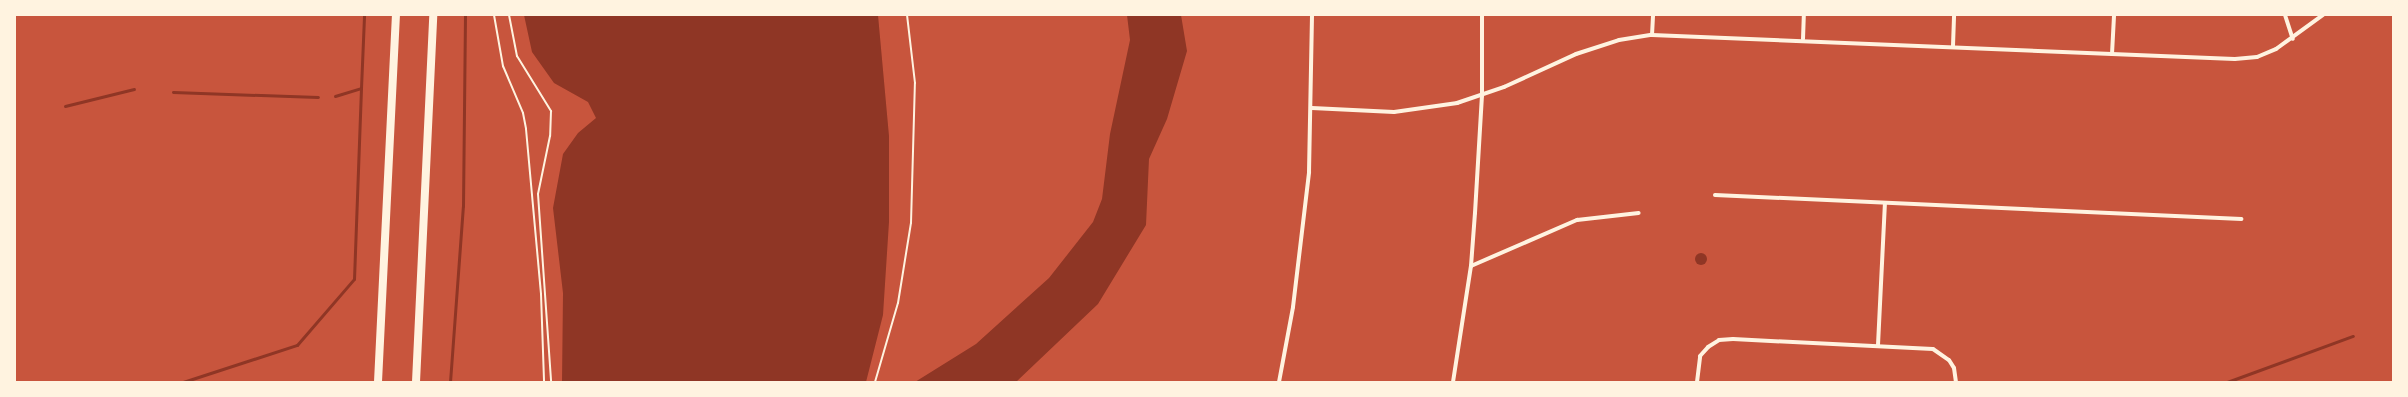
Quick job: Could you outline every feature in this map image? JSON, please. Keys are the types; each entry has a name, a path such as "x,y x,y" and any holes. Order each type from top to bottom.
{"highway":[{"path":"378,382 396,15"},
{"path":"416,382 433,15"}],"street":[{"path":"1280,382 1300,257 1312,108 1312,15"},
{"path":"1452,382 1471,266 1482,96 1482,15"},
{"path":"1652,15 1652,35"},
{"path":"1803,39 1804,15"},
{"path":"1953,46 1954,15"},
{"path":"2112,54 2114,15"},
{"path":"2285,15 2293,39"},
{"path":"1312,108 1394,112 1422,109 1482,96 1576,54 1619,40 1652,35 1803,39 2236,59 2257,57 2293,39 2323,15"},
{"path":"1715,195 2241,219"},
{"path":"1878,345 1885,203"},
{"path":"1471,266 1577,220 1639,213"},
{"path":"1697,382 1699,362 1708,347 1719,340 1733,339 1878,345 1942,352 1954,368 1956,380"}],"path":[{"path":"494,15 503,66 523,113 526,129 541,294 544,382"},
{"path":"509,15 517,56 551,111 550,136 538,194 551,382"},
{"path":"875,382 898,303 911,222 915,83 907,15"}],"shaded area":[{"path":"524,15 878,15 889,136 889,222 883,315 866,382 562,382 563,293 553,208 563,154 578,133 596,118 588,102 554,83 532,52"},
{"path":"1127,15 1181,15 1187,51 1167,119 1149,159 1146,225 1098,304 1016,382 915,382 976,344 1049,278 1093,222 1102,199 1110,134 1130,40"},
{"path":"1701,253 1707,259 1701,265 1695,259"}],"waterway":[{"path":"335,96 361,88 364,15"},
{"path":"450,382 463,206 465,15"},
{"path":"183,382 297,345 354,279 361,88"},
{"path":"65,106 134,89"},
{"path":"173,92 318,97"},
{"path":"2227,382 2353,336"}]}
